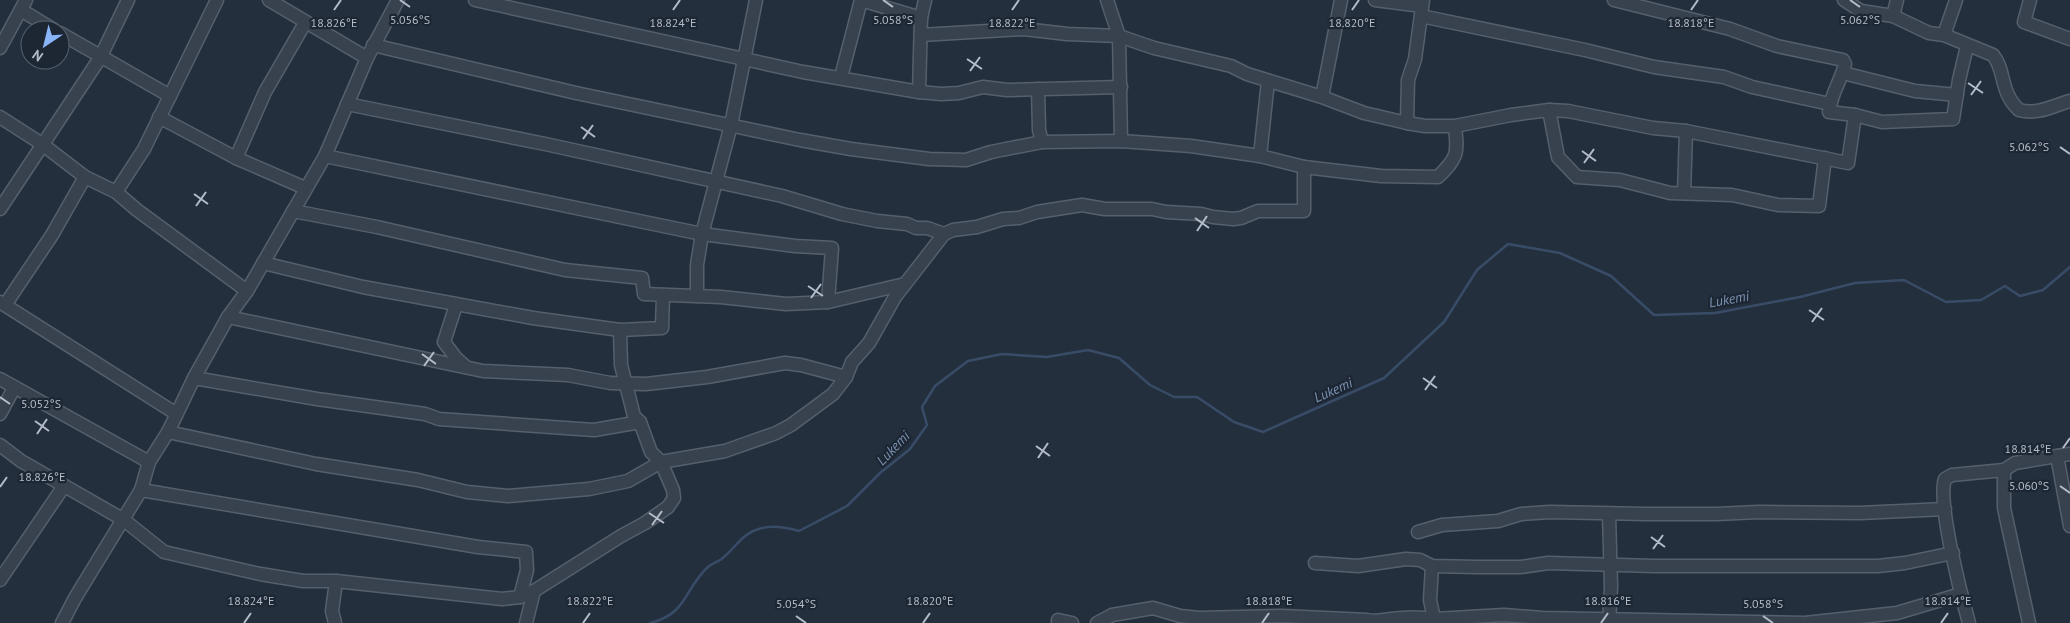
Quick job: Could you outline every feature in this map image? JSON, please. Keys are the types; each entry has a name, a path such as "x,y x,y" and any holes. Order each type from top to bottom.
{"street":[{"path":"0,209 100,58 128,0"},
{"path":"116,192 144,149 217,0"},
{"path":"268,0 367,58"},
{"path":"62,623 142,490 149,462 168,432 175,413 228,317 247,291 325,156 373,45 398,0"},
{"path":"475,0 803,72 841,77 919,92 941,94 983,87 1007,90 1121,87"},
{"path":"697,296 697,265 702,234 731,125 756,0"},
{"path":"841,77 861,0 921,18"},
{"path":"919,92 921,18 925,0"},
{"path":"1107,0 1119,36 1121,141"},
{"path":"1322,97 1341,0"},
{"path":"1375,0 1422,7 1654,67 1724,76 1752,87 1830,104"},
{"path":"1614,0 1730,29 1776,46 1843,60 1845,64 1843,73 1837,81 1829,112 1855,115 1882,122 1953,119 1967,46"},
{"path":"1844,0 1861,11 1893,16 1929,32 1944,35 1993,55 1998,60 2007,95 2019,110 2036,112 2070,101"},
{"path":"1893,16 1897,0"},
{"path":"1944,35 1956,0"},
{"path":"2030,0 2024,22 2070,39"},
{"path":"0,48 23,5 42,20"},
{"path":"1407,123 1408,80 1415,59 1422,7"},
{"path":"236,158 265,92 305,23"},
{"path":"921,35 1024,29 1067,34 1119,36 1154,48 1231,66 1268,81 1364,112 1407,123 1425,126 1455,126 1511,115 1549,110 1568,111 1653,128 1686,131 1848,163 1855,115"},
{"path":"70,39 100,58 170,96"},
{"path":"373,45 576,93 731,125 851,149 929,159 966,160 991,152 1042,142 1121,141 1191,146 1260,156 1304,167 1381,176 1438,177 1452,164 1457,151 1455,126"},
{"path":"1843,73 1915,91 1957,95"},
{"path":"1260,156 1268,81"},
{"path":"1038,89 1039,130 1042,142"},
{"path":"347,104 550,145 782,196 842,214 907,224 916,228 927,228 944,234"},
{"path":"1549,110 1558,157 1577,177 1620,180 1670,193 1732,195 1778,205 1819,206 1825,158"},
{"path":"0,117 42,144 85,177 116,192 247,291"},
{"path":"159,117 236,158 305,188"},
{"path":"1684,193 1686,131"},
{"path":"325,156 702,234 795,246 832,248 832,273 828,302"},
{"path":"168,432 316,464 418,480 467,492 508,496 589,489 628,481 661,462 725,451 776,433 833,394 846,377 852,362 869,342 895,297 944,234 953,230 977,227 1003,219 1019,218 1037,212 1082,205 1105,209 1152,209 1233,219 1258,211 1304,211 1304,167"},
{"path":"85,177 43,250 3,304 175,413"},
{"path":"293,211 377,227 565,270 642,278 644,294 697,296 786,304 828,302 905,284"},
{"path":"263,263 364,287 456,305 620,330 662,328 663,295"},
{"path":"456,305 444,342 456,358 466,367"},
{"path":"228,317 342,343 483,371 568,375 646,384 690,379 785,363 801,365 846,377"},
{"path":"0,445 21,462 124,520 164,552 303,581 336,581 502,599 520,597 534,591 668,507 674,498 673,490 661,462 651,452 640,422 634,416 621,365 620,330"},
{"path":"194,378 317,399 426,414 439,419 594,430 640,422"},
{"path":"0,379 149,462"},
{"path":"0,414 14,388"},
{"path":"1969,623 1961,594 1944,509 1943,485 1946,478 1952,475 2004,470 2015,463 2064,455 2070,526"},
{"path":"2004,470 2004,508 2029,623"},
{"path":"0,580 64,486"},
{"path":"142,490 461,544 526,552 527,570 520,597"},
{"path":"1418,532 1442,525 1498,521 1521,514 1550,512 1609,514 1860,513 1944,509"},
{"path":"1609,514 1611,587 1609,621"},
{"path":"1315,563 1358,566 1406,559 1420,560 1432,566 1520,567 1548,563 1610,566 1878,566 1905,564 1953,553"},
{"path":"1432,566 1430,600 1435,621"},
{"path":"335,623 332,611 336,581"},
{"path":"526,623 534,591"},
{"path":"1097,623 1112,616 1153,608 1180,616 1215,620 1282,616 1379,622 1388,619 1424,618 1435,621 1504,615 1609,621 1805,623 1897,613 1961,594"},
{"path":"1058,623 1058,620 1072,623"}],"waterway":[{"name":"Lukemi","path":"650,623 662,619 679,607 701,574 709,566 723,558 741,539 750,533 757,529 771,527 799,531 847,506 880,473 910,449 927,425 922,407 935,386 968,361 1002,354 1047,357 1088,350 1119,358 1150,385 1174,397 1197,397 1234,422 1263,432 1384,378 1444,322 1477,270 1508,244 1560,253 1611,276 1654,315 1715,313 1800,297 1855,283 1904,280 1946,302 1981,300 2005,286 2020,296 2043,290 2070,267"}]}
